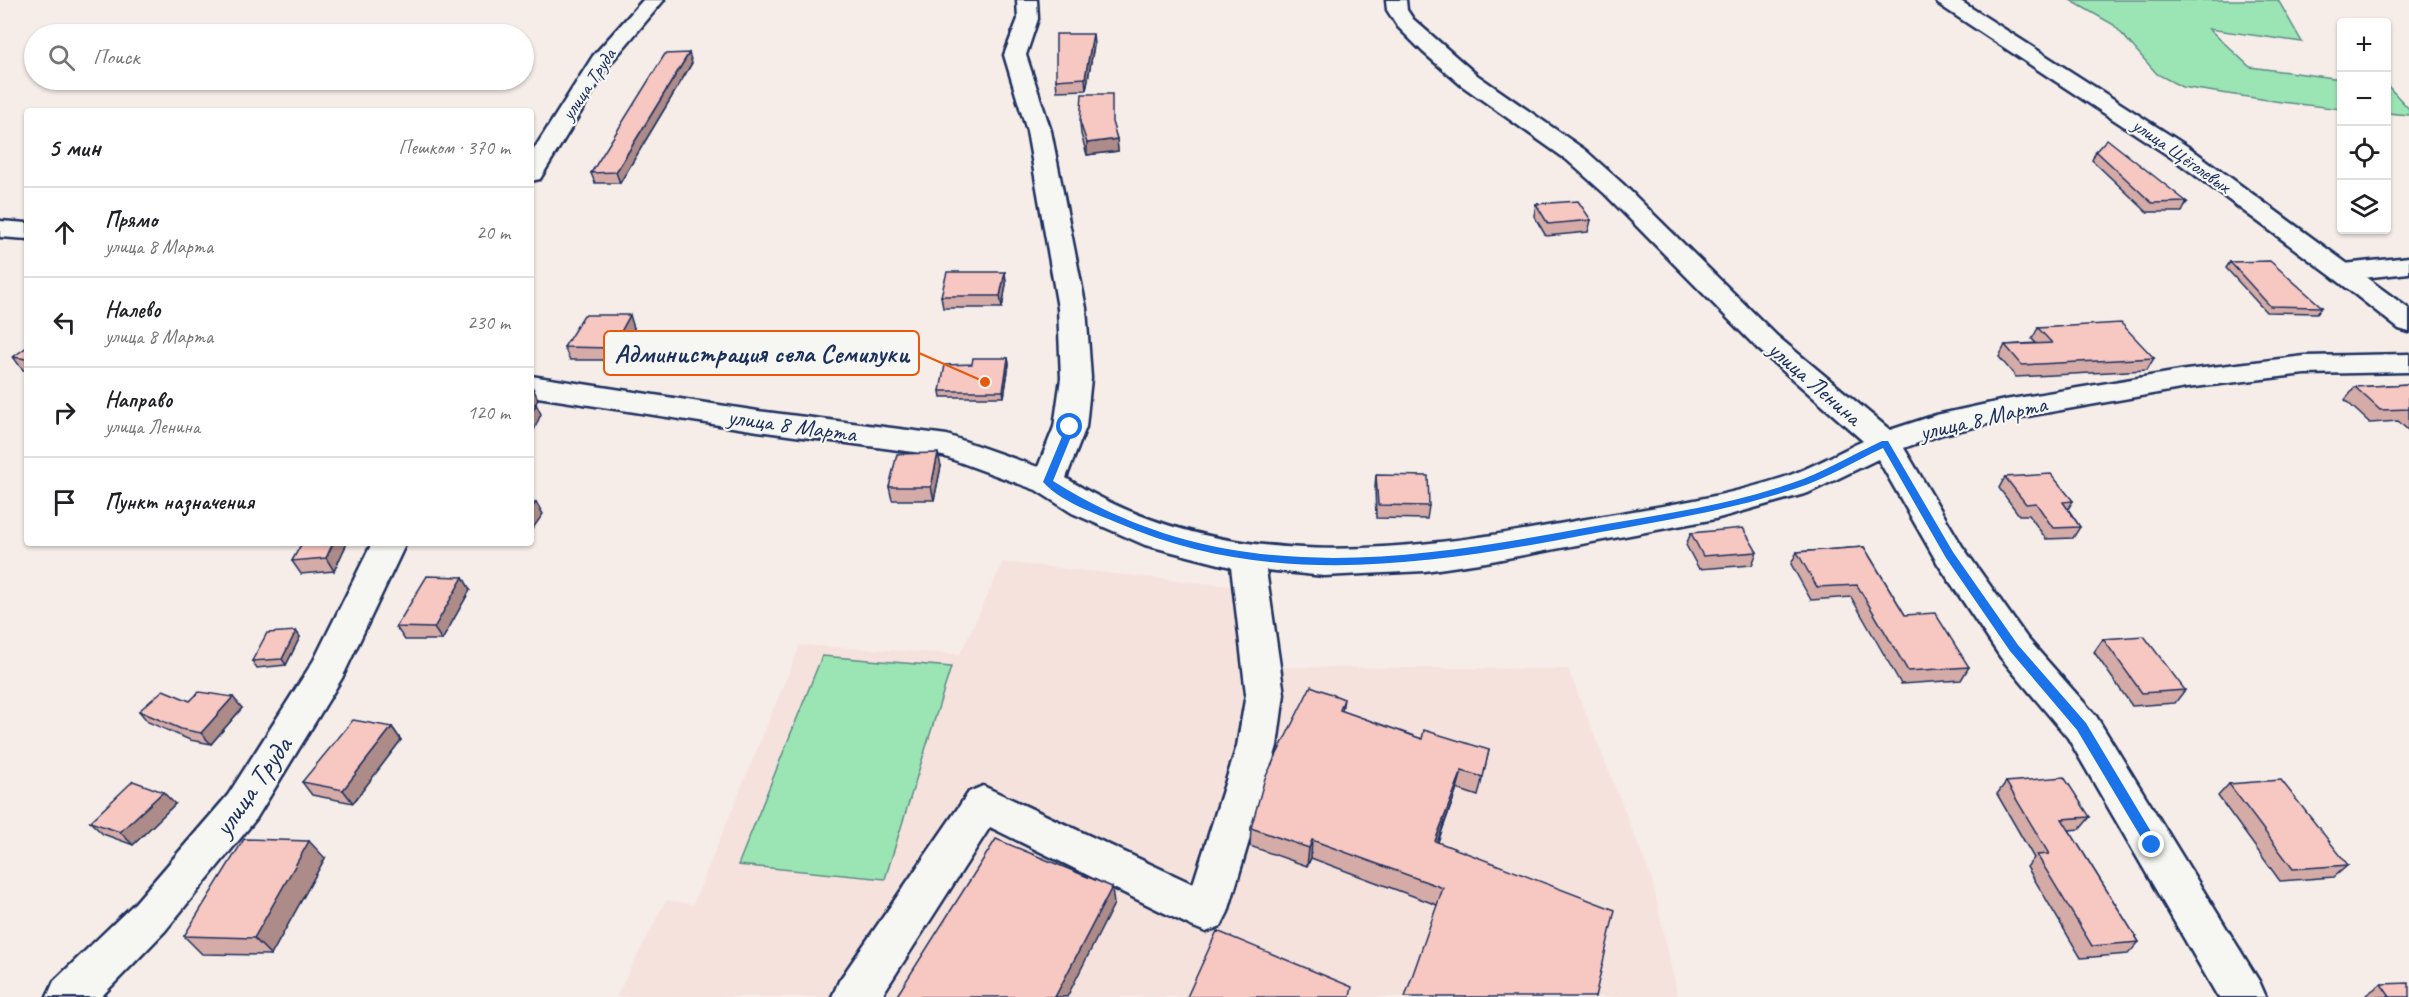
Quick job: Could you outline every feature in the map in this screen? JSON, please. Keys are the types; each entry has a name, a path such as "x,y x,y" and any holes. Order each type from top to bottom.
{"street":[{"name":"улица Труда","path":"534,169 601,61 654,0"},
{"path":"1027,0 1028,19 1015,55 1042,143 1072,308 1076,378 1070,427 1048,482"},
{"name":"улица Ленина","path":"1396,0 1397,9 1405,23 1431,47 1469,80 1576,155 1614,189 1767,342 1885,443 1950,555 2014,648 2082,727 2242,997"},
{"name":"улица Щёголевых","path":"1945,0 2181,153 2344,272 2409,323"},
{"path":"0,229 24,231"},
{"path":"2344,272 2409,266"},
{"name":"улица 8 Марта","path":"534,386 946,447 1048,482 1084,505 1157,536 1247,556 1324,563 1425,558 1485,550 1760,497 1796,485 1885,443 1936,425 1966,418 2186,379 2305,365 2409,363"},
{"name":"улица Труда","path":"70,997 150,917 242,807 329,668 388,546"},
{"path":"855,997 983,804 1206,912 1257,746 1265,694 1247,556"}],"shaded area":[{"path":"1003,562 1271,590 1282,667 1568,669 1652,879 1678,997 616,997 666,900 693,904 800,645 960,654"}],"green space":[{"path":"2070,0 2278,0 2302,42 2209,29 2250,67 2337,78 2337,109 2182,87 2157,74 2114,25"},
{"path":"2391,89 2409,109 2409,115 2391,113"},
{"path":"822,656 951,667 885,879 738,865"}],"building":[{"path":"1056,34 1093,34 1085,78 1056,80"},
{"path":"689,53 616,172 591,173 665,54"},
{"path":"1082,94 1112,94 1112,122 1117,139 1087,143 1080,122"},
{"path":"2107,139 2187,202 2152,203 2096,151"},
{"path":"1578,201 1591,220 1548,224 1536,204"},
{"path":"2270,261 2322,307 2270,306 2230,262"},
{"path":"947,272 1005,272 1000,296 941,296"},
{"path":"584,315 630,315 612,348 564,347"},
{"path":"2121,323 2154,358 2022,365 2005,345 2052,343 2038,328"},
{"path":"24,349 24,359 13,357"},
{"path":"973,358 1008,358 1003,391 940,391 945,365 972,364"},
{"path":"2409,384 2409,409 2380,410 2355,387"},
{"path":"938,453 931,487 889,487 897,454"},
{"path":"2051,474 2073,501 2063,502 2080,527 2053,528 2036,503 2026,504 2005,477"},
{"path":"1376,475 1428,476 1429,506 1378,505"},
{"path":"1743,528 1757,552 1703,556 1691,533"},
{"path":"300,546 332,546 326,558 292,561"},
{"path":"1864,547 1905,615 1935,613 1969,667 1908,671 1857,585 1817,587 1797,552"},
{"path":"427,576 463,577 434,628 396,627"},
{"path":"296,631 282,659 252,661 267,633"},
{"path":"2144,636 2185,690 2142,693 2103,639"},
{"path":"1311,686 1344,699 1340,710 1422,739 1424,730 1489,750 1483,777 1462,771 1435,841 1615,910 1595,997 1405,997 1443,888 1312,840 1309,848 1251,828 1265,778"},
{"path":"163,690 190,701 199,692 233,697 201,733 181,729 139,711"},
{"path":"353,720 392,727 343,790 302,782"},
{"path":"2064,777 2090,817 2062,819 2139,942 2092,946 2037,855 2049,854 2006,782"},
{"path":"2281,780 2348,865 2293,869 2229,784"},
{"path":"133,781 163,792 120,832 90,822"},
{"path":"244,839 309,841 254,938 184,936"},
{"path":"996,839 1112,887 1055,997 896,997"},
{"path":"1217,931 1352,987 1350,997 1187,997"},
{"path":"2409,983 2409,997 2390,997 2381,984"}],"place":[{"name":"Администрация села Семилуки","path":"985,382"}],"route":[{"path":"1070,427 1048,482 1084,505 1157,536 1233,555 1324,563 1425,558 1485,550 1715,507 1760,497 1796,485 1885,443 1950,555 2014,648 2082,727 2152,845"}]}
